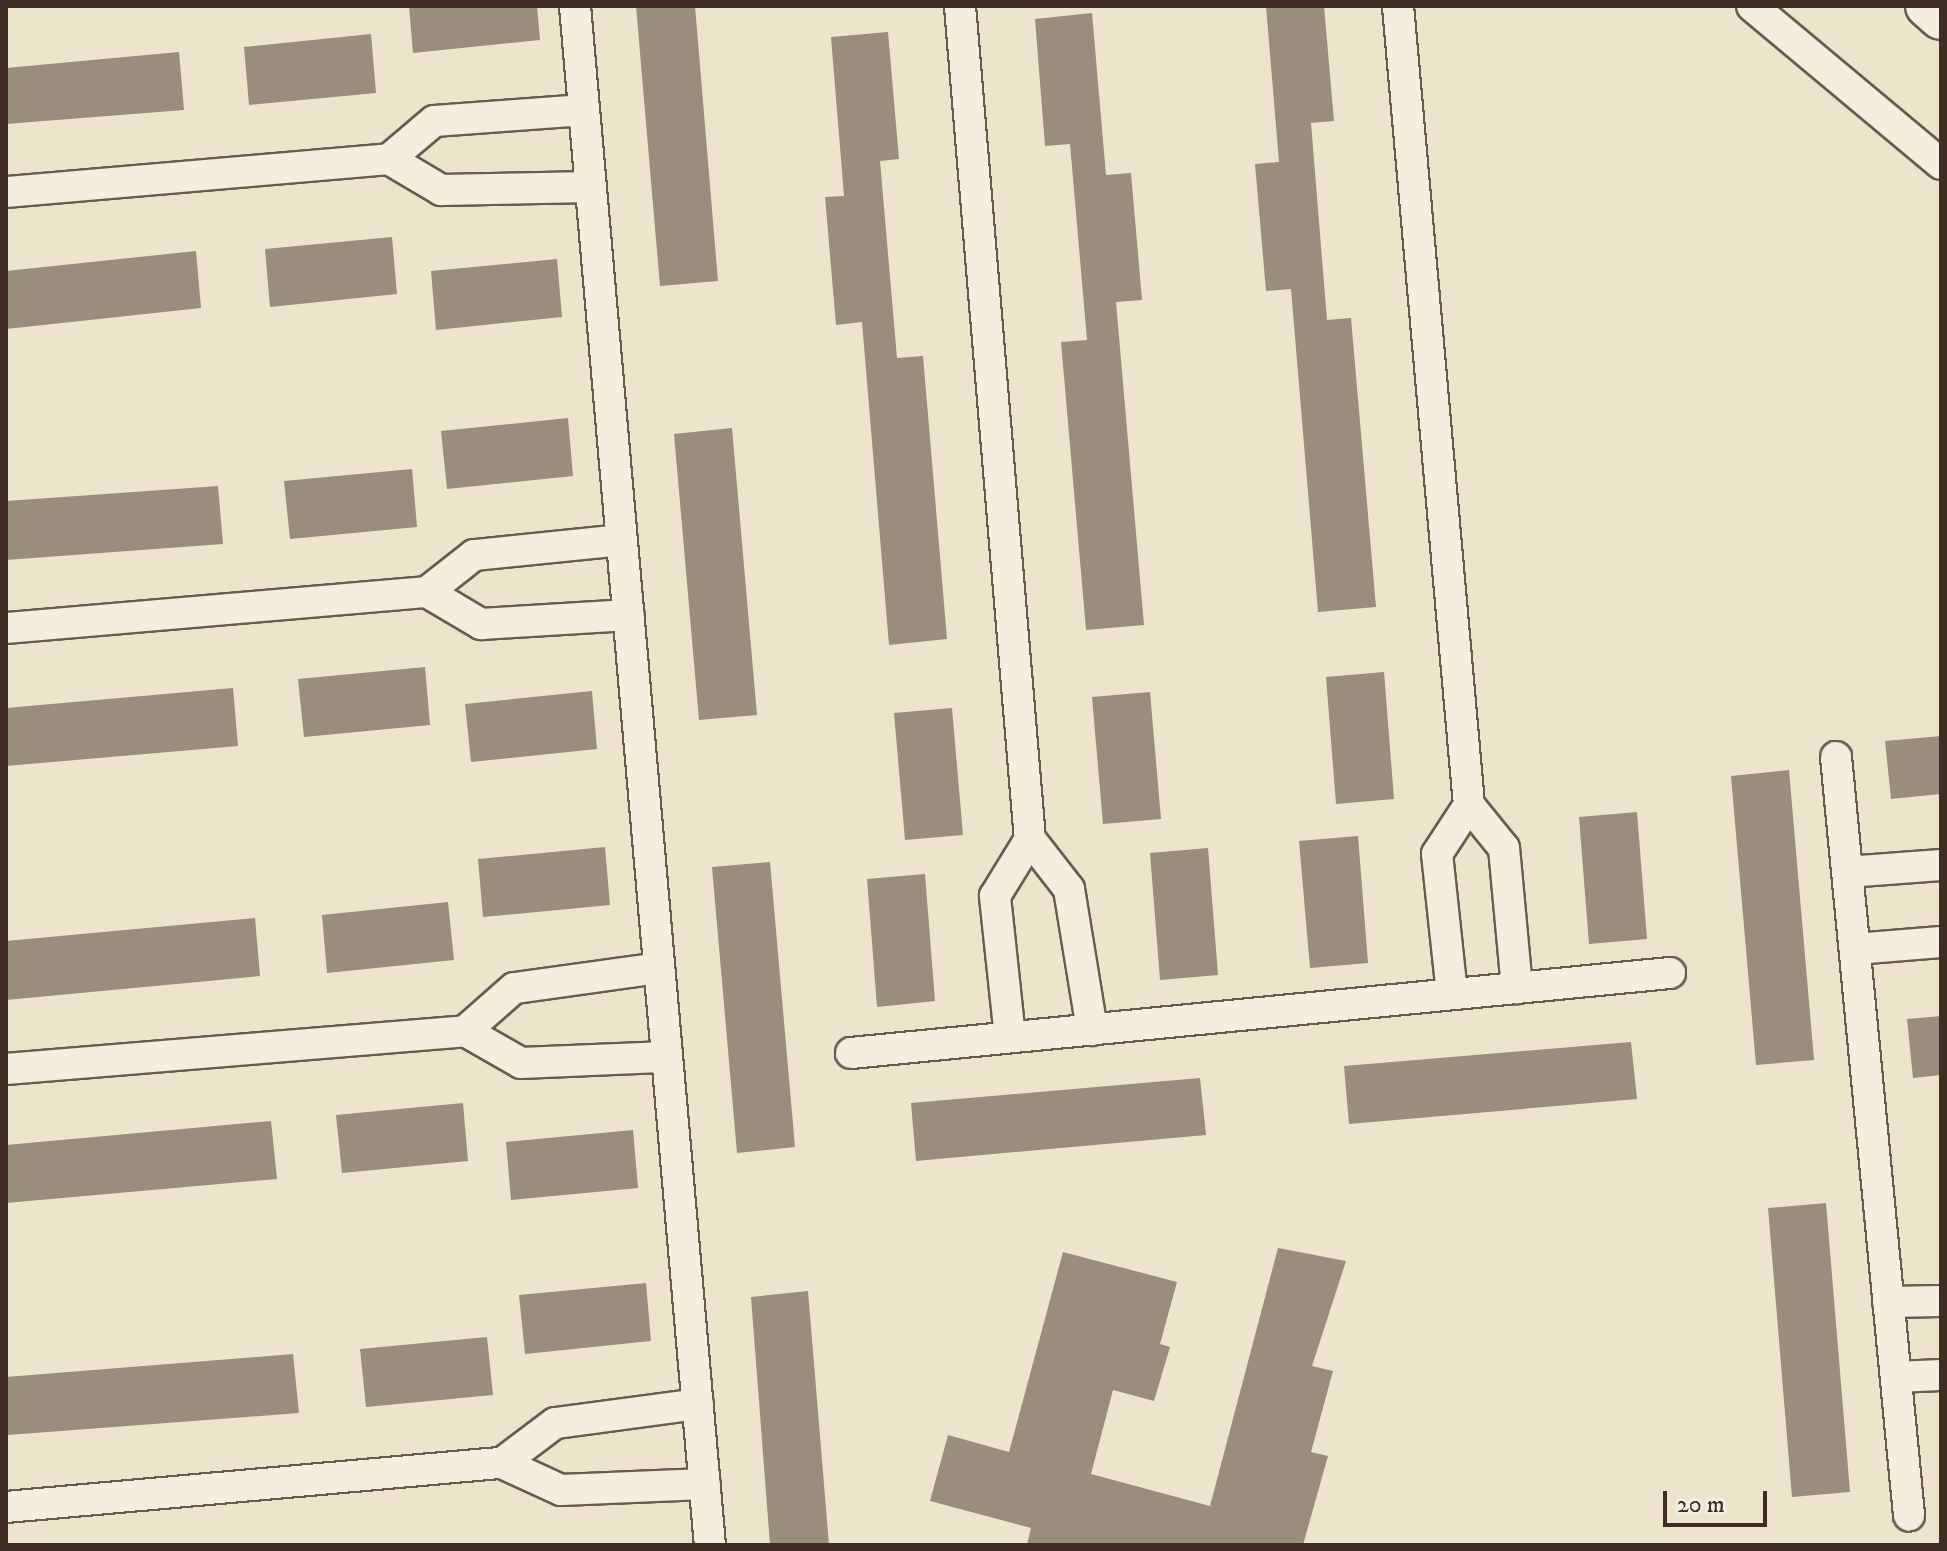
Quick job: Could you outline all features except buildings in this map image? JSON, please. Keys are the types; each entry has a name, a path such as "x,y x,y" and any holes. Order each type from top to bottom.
{"main road":[{"path":"1927,6 1941,18"}],"street":[{"path":"575,6 710,1545"},
{"path":"960,6 1030,839 1069,889 1092,1030"},
{"path":"1398,6 1469,805 1504,848 1517,988"},
{"path":"1752,6 1941,164"},
{"path":"6,192 389,159 434,121 584,110"},
{"path":"389,159 441,190 591,187"},
{"path":"6,628 427,592 474,555 622,540"},
{"path":"427,592 481,624 629,615"},
{"path":"1836,757 1909,1515"},
{"path":"1452,994 1437,854 1469,805"},
{"path":"1010,1037 995,896 1030,839"},
{"path":"1847,872 1941,865"},
{"path":"1855,949 1941,942"},
{"path":"465,1031 514,988 659,968"},
{"path":"851,1053 1670,973"},
{"path":"6,1069 465,1031 521,1063 667,1057"},
{"path":"1888,1302 1941,1301"},
{"path":"1896,1377 1941,1375"},
{"path":"502,1463 555,1423 698,1404"},
{"path":"6,1507 502,1463 561,1490 705,1484"}]}
